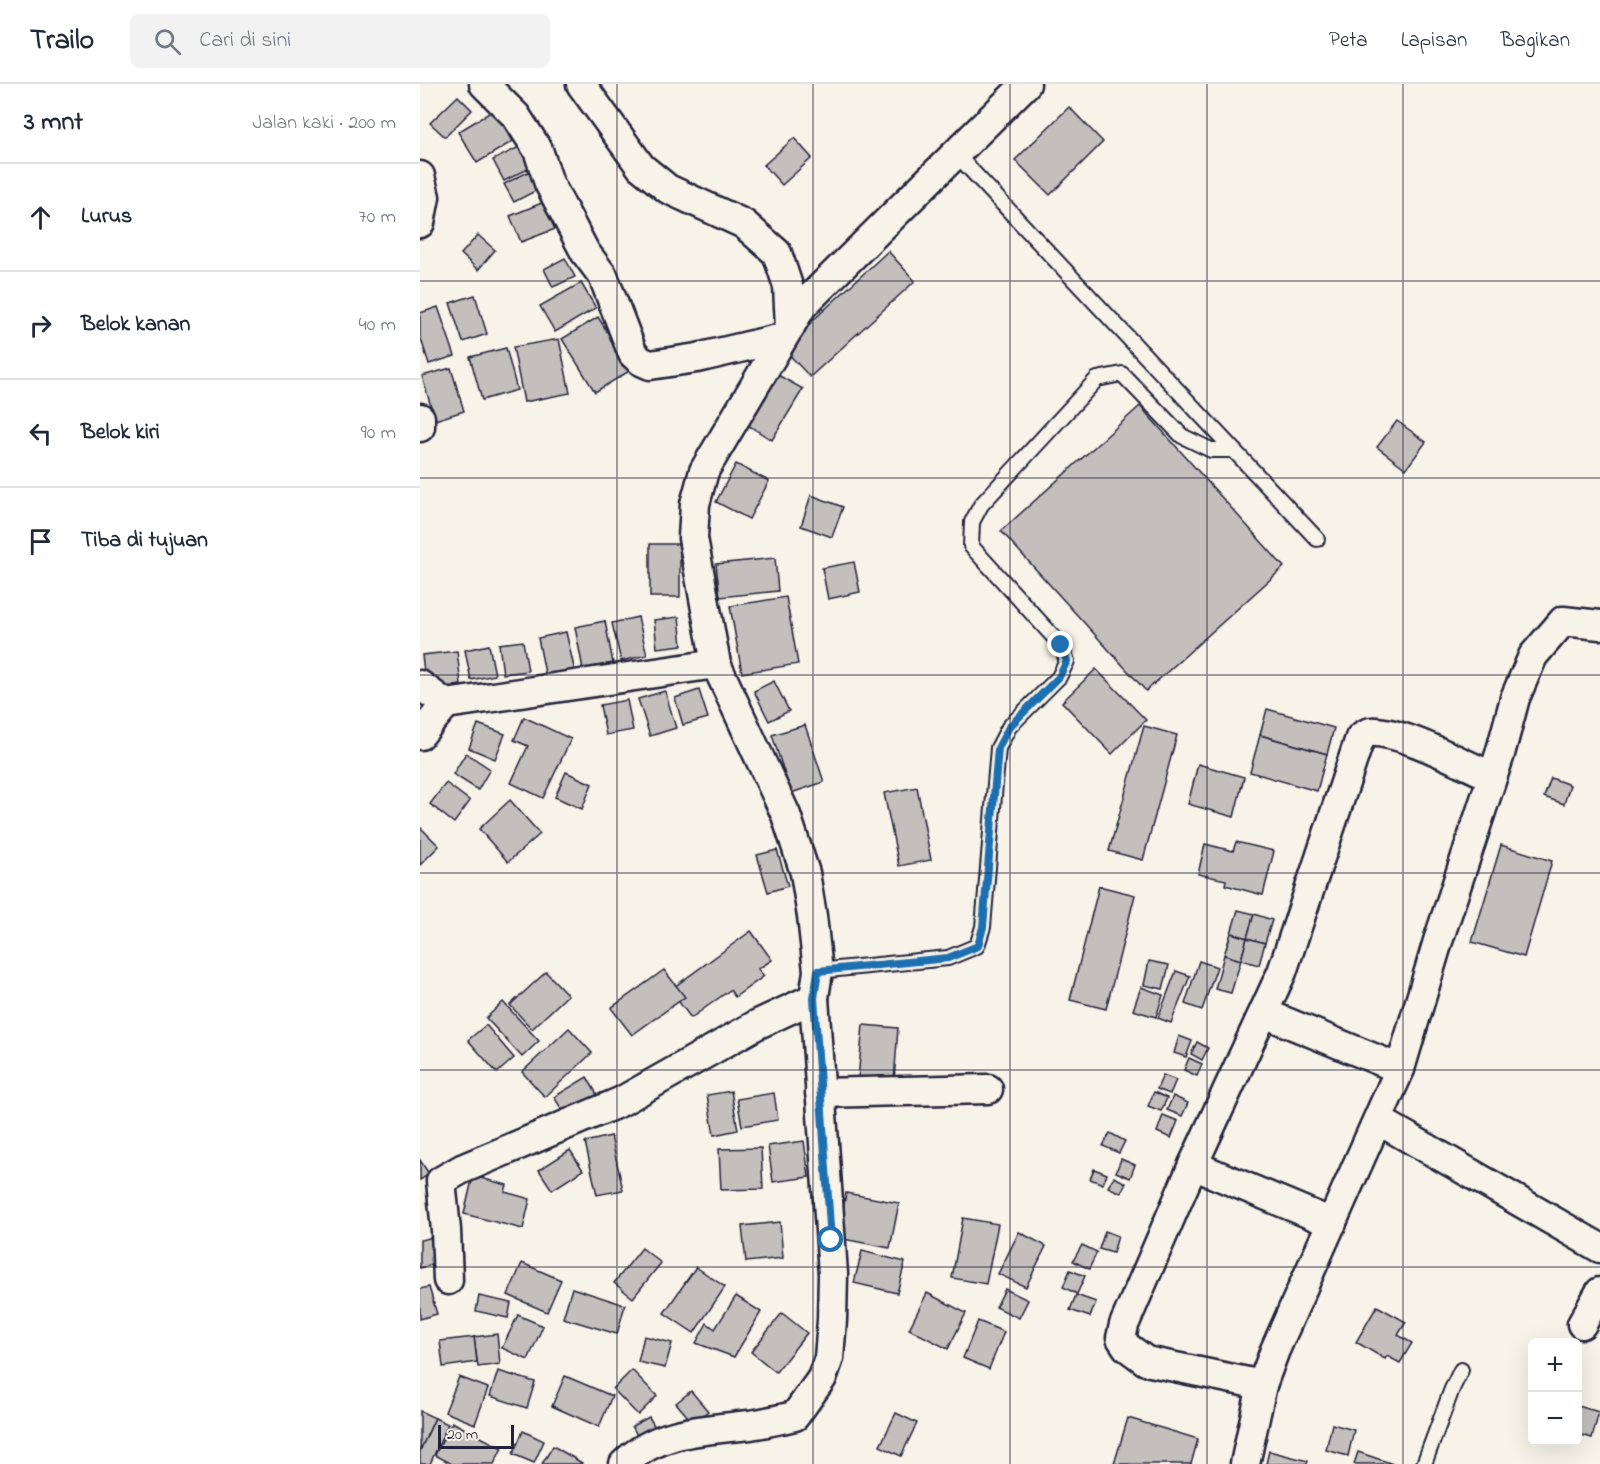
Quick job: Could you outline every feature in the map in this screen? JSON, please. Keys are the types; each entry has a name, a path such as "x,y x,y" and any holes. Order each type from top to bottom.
{"street":[{"path":"484,84 516,116 537,150 549,183 585,252 603,276 633,354 641,361 650,365 697,358 786,332"},
{"path":"581,84 641,167 668,189 744,224 777,254 788,286 786,332"},
{"path":"624,1464 636,1452 668,1436 761,1424 795,1416 822,1378 829,1358 833,1274 820,1093 813,916 798,846 716,664 693,538 695,504 704,471 802,306 1026,84"},
{"path":"420,176 425,197 420,223"},
{"path":"420,418 420,427"},
{"path":"1245,1464 1262,1385 1275,1350 1400,1069 1438,941 1500,754 1515,698 1533,656 1563,621 1600,625"},
{"path":"420,735 446,704 716,664"},
{"path":"420,685 446,704"},
{"path":"1262,1385 1146,1361 1127,1347 1121,1338 1148,1267 1264,1013 1285,961 1360,738 1364,734 1375,731 1403,738 1491,776"},
{"path":"448,1280 441,1181 462,1169 620,1102 756,1025 816,985"},
{"path":"1264,1013 1400,1069"},
{"path":"820,1093 988,1089"},
{"path":"1378,1120 1600,1248"},
{"path":"1193,1165 1332,1223"},
{"path":"1582,1324 1600,1292"}],"lane":[{"path":"956,154 1317,539"},
{"path":"816,985 948,958 978,946 983,927 998,748 1009,727 1059,677 1067,661 1061,645 971,546 972,522 981,505 1097,379 1122,374 1182,436 1212,450 1232,450"},
{"path":"1424,1464 1461,1370"}],"building":[{"path":"458,96 472,110 445,137 430,123"},
{"path":"1069,107 1103,142 1050,195 1015,160"},
{"path":"494,110 513,141 477,163 458,132"},
{"path":"794,138 812,158 782,185 764,165"},
{"path":"523,145 534,166 504,181 493,160"},
{"path":"534,169 543,187 514,202 504,184"},
{"path":"544,202 555,229 521,242 510,216"},
{"path":"478,235 495,250 478,270 461,254"},
{"path":"888,251 915,281 810,377 783,348"},
{"path":"565,258 575,277 553,287 544,269"},
{"path":"581,283 596,308 555,332 540,306"},
{"path":"475,295 487,334 463,342 450,303"},
{"path":"438,307 455,356 429,364 420,336 420,313"},
{"path":"598,317 631,370 595,392 562,339"},
{"path":"559,339 570,393 524,402 513,347"},
{"path":"506,348 517,390 482,400 470,357"},
{"path":"451,368 464,411 435,420 422,376"},
{"path":"776,374 803,389 772,440 746,424"},
{"path":"1140,406 1284,567 1146,691 1001,531"},
{"path":"1397,421 1426,442 1406,469 1377,447"},
{"path":"736,464 769,481 749,519 716,502"},
{"path":"811,495 843,507 832,537 801,526"},
{"path":"650,544 680,544 680,597 650,597"},
{"path":"775,558 778,591 720,597 716,564"},
{"path":"854,562 860,592 828,599 822,568"},
{"path":"786,597 798,664 742,673 730,606"},
{"path":"638,617 647,655 621,661 612,623"},
{"path":"679,617 682,645 657,648 654,620"},
{"path":"605,621 613,663 583,669 575,627"},
{"path":"566,632 575,672 546,678 538,638"},
{"path":"523,641 528,671 503,674 499,644"},
{"path":"489,645 495,675 471,680 465,650"},
{"path":"457,651 461,685 426,689 422,655"},
{"path":"1096,669 1146,720 1112,754 1062,702"},
{"path":"774,681 789,711 769,721 754,691"},
{"path":"699,690 708,718 683,725 675,698"},
{"path":"665,691 676,728 650,736 638,699"},
{"path":"627,700 633,730 606,735 600,705"},
{"path":"1267,709 1334,728 1327,754 1260,735"},
{"path":"524,717 571,739 543,798 511,783 528,746 514,740"},
{"path":"478,724 505,734 495,759 469,748"},
{"path":"805,725 824,782 791,793 772,735"},
{"path":"1144,726 1177,735 1143,860 1109,851"},
{"path":"1260,735 1327,754 1317,791 1250,772"},
{"path":"466,753 490,769 478,790 453,774"},
{"path":"1198,764 1244,777 1234,817 1188,804"},
{"path":"566,772 592,784 582,809 555,797"},
{"path":"1551,778 1570,785 1564,804 1544,797"},
{"path":"446,783 470,801 454,823 430,804"},
{"path":"917,787 931,860 899,866 884,793"},
{"path":"510,800 540,834 508,862 479,829"},
{"path":"420,827 439,846 420,865"},
{"path":"1236,842 1274,851 1263,895 1225,885 1226,880 1198,874 1205,844 1233,851"},
{"path":"1501,845 1552,861 1524,957 1472,942"},
{"path":"777,850 788,886 768,892 757,855"},
{"path":"1099,886 1135,895 1106,1009 1070,1000"},
{"path":"1238,910 1254,914 1247,938 1231,933"},
{"path":"1254,914 1272,920 1265,943 1247,938"},
{"path":"751,931 772,960 758,969 764,976 735,997 730,990 691,1018 670,990"},
{"path":"1231,933 1247,938 1241,960 1224,955"},
{"path":"1247,938 1265,943 1259,965 1241,960"},
{"path":"1224,955 1241,960 1231,993 1215,989"},
{"path":"1149,961 1169,965 1163,989 1144,985"},
{"path":"1199,961 1217,967 1202,1010 1185,1004"},
{"path":"664,970 685,997 632,1035 611,1008"},
{"path":"1176,971 1190,976 1171,1023 1158,1018"},
{"path":"546,972 568,995 532,1029 510,1005"},
{"path":"1141,987 1163,995 1156,1017 1133,1010"},
{"path":"503,1002 539,1041 522,1057 486,1018"},
{"path":"486,1025 514,1058 497,1073 468,1040"},
{"path":"863,1025 898,1028 894,1081 858,1079"},
{"path":"569,1028 592,1053 545,1097 522,1072"},
{"path":"1179,1036 1192,1041 1186,1057 1174,1053"},
{"path":"1197,1042 1208,1048 1202,1060 1191,1054"},
{"path":"1189,1058 1202,1064 1197,1076 1184,1070"},
{"path":"1163,1075 1176,1080 1170,1094 1157,1089"},
{"path":"587,1077 598,1096 566,1116 554,1097"},
{"path":"731,1091 738,1130 714,1135 707,1095"},
{"path":"1154,1092 1167,1098 1161,1111 1148,1106"},
{"path":"774,1093 778,1120 742,1126 737,1099"},
{"path":"1173,1096 1188,1103 1182,1116 1167,1110"},
{"path":"1163,1115 1178,1121 1171,1138 1157,1132"},
{"path":"1110,1133 1125,1141 1119,1153 1103,1146"},
{"path":"611,1136 623,1190 597,1195 585,1142"},
{"path":"804,1141 809,1177 773,1182 768,1146"},
{"path":"761,1148 763,1189 721,1190 719,1149"},
{"path":"570,1150 583,1170 552,1190 539,1170"},
{"path":"1121,1159 1135,1165 1130,1178 1116,1172"},
{"path":"420,1160 429,1174 420,1180"},
{"path":"1094,1169 1107,1174 1103,1184 1090,1179"},
{"path":"473,1176 507,1185 505,1192 530,1199 523,1229 464,1214"},
{"path":"1114,1177 1126,1183 1121,1193 1108,1187"},
{"path":"846,1193 899,1203 890,1248 838,1238"},
{"path":"963,1218 998,1224 986,1284 952,1278"},
{"path":"780,1222 783,1258 746,1262 742,1226"},
{"path":"1105,1231 1118,1236 1113,1253 1099,1249"},
{"path":"1019,1232 1046,1246 1026,1287 998,1274"},
{"path":"434,1237 441,1263 420,1268 420,1240"},
{"path":"1082,1245 1097,1252 1089,1269 1073,1261"},
{"path":"642,1248 661,1263 633,1298 614,1283"},
{"path":"862,1251 905,1262 897,1293 854,1283"},
{"path":"522,1263 561,1280 547,1312 508,1295"},
{"path":"696,1267 725,1287 694,1333 664,1313"},
{"path":"1070,1270 1085,1276 1077,1294 1063,1287"},
{"path":"429,1287 437,1314 420,1319 420,1289"},
{"path":"572,1288 625,1305 617,1334 563,1318"},
{"path":"1005,1289 1028,1300 1019,1318 996,1307"},
{"path":"927,1293 966,1313 948,1349 909,1329"},
{"path":"1076,1295 1096,1302 1090,1317 1070,1310"},
{"path":"479,1296 511,1303 508,1318 476,1311"},
{"path":"736,1296 761,1312 734,1357 696,1343 707,1323 715,1329"},
{"path":"1377,1306 1406,1322 1398,1335 1412,1343 1400,1363 1387,1356 1385,1359 1356,1342"},
{"path":"782,1313 807,1333 776,1372 751,1352"},
{"path":"518,1315 543,1326 528,1360 502,1348"},
{"path":"978,1321 1004,1332 989,1369 963,1358"},
{"path":"497,1334 500,1364 478,1367 474,1337"},
{"path":"644,1336 672,1343 665,1368 638,1362"},
{"path":"474,1337 477,1362 443,1367 440,1341"},
{"path":"632,1370 657,1396 638,1415 613,1389"},
{"path":"498,1371 535,1382 527,1408 490,1396"},
{"path":"565,1376 612,1396 599,1427 552,1406"},
{"path":"459,1377 488,1388 475,1424 445,1412"},
{"path":"691,1391 708,1411 694,1424 676,1403"},
{"path":"1582,1407 1599,1412 1592,1438 1582,1435"},
{"path":"420,1411 435,1418 420,1451"},
{"path":"896,1413 917,1423 901,1456 880,1446"},
{"path":"649,1417 655,1427 638,1437 632,1426"},
{"path":"435,1418 448,1424 430,1464 420,1464 420,1451"},
{"path":"1128,1418 1198,1439 1191,1464 1114,1464"},
{"path":"452,1422 502,1448 494,1464 452,1464 435,1455"},
{"path":"1332,1424 1354,1430 1348,1456 1326,1450"},
{"path":"523,1431 544,1441 534,1463 513,1454"},
{"path":"553,1446 582,1463 542,1464"},
{"path":"1269,1451 1308,1461 1307,1464 1266,1464"},
{"path":"1358,1452 1393,1464 1354,1464"}],"route":[{"path":"831,1240 814,998 818,971 948,958 978,946 983,927 998,748 1009,727 1059,677 1067,661 1061,645"}]}
